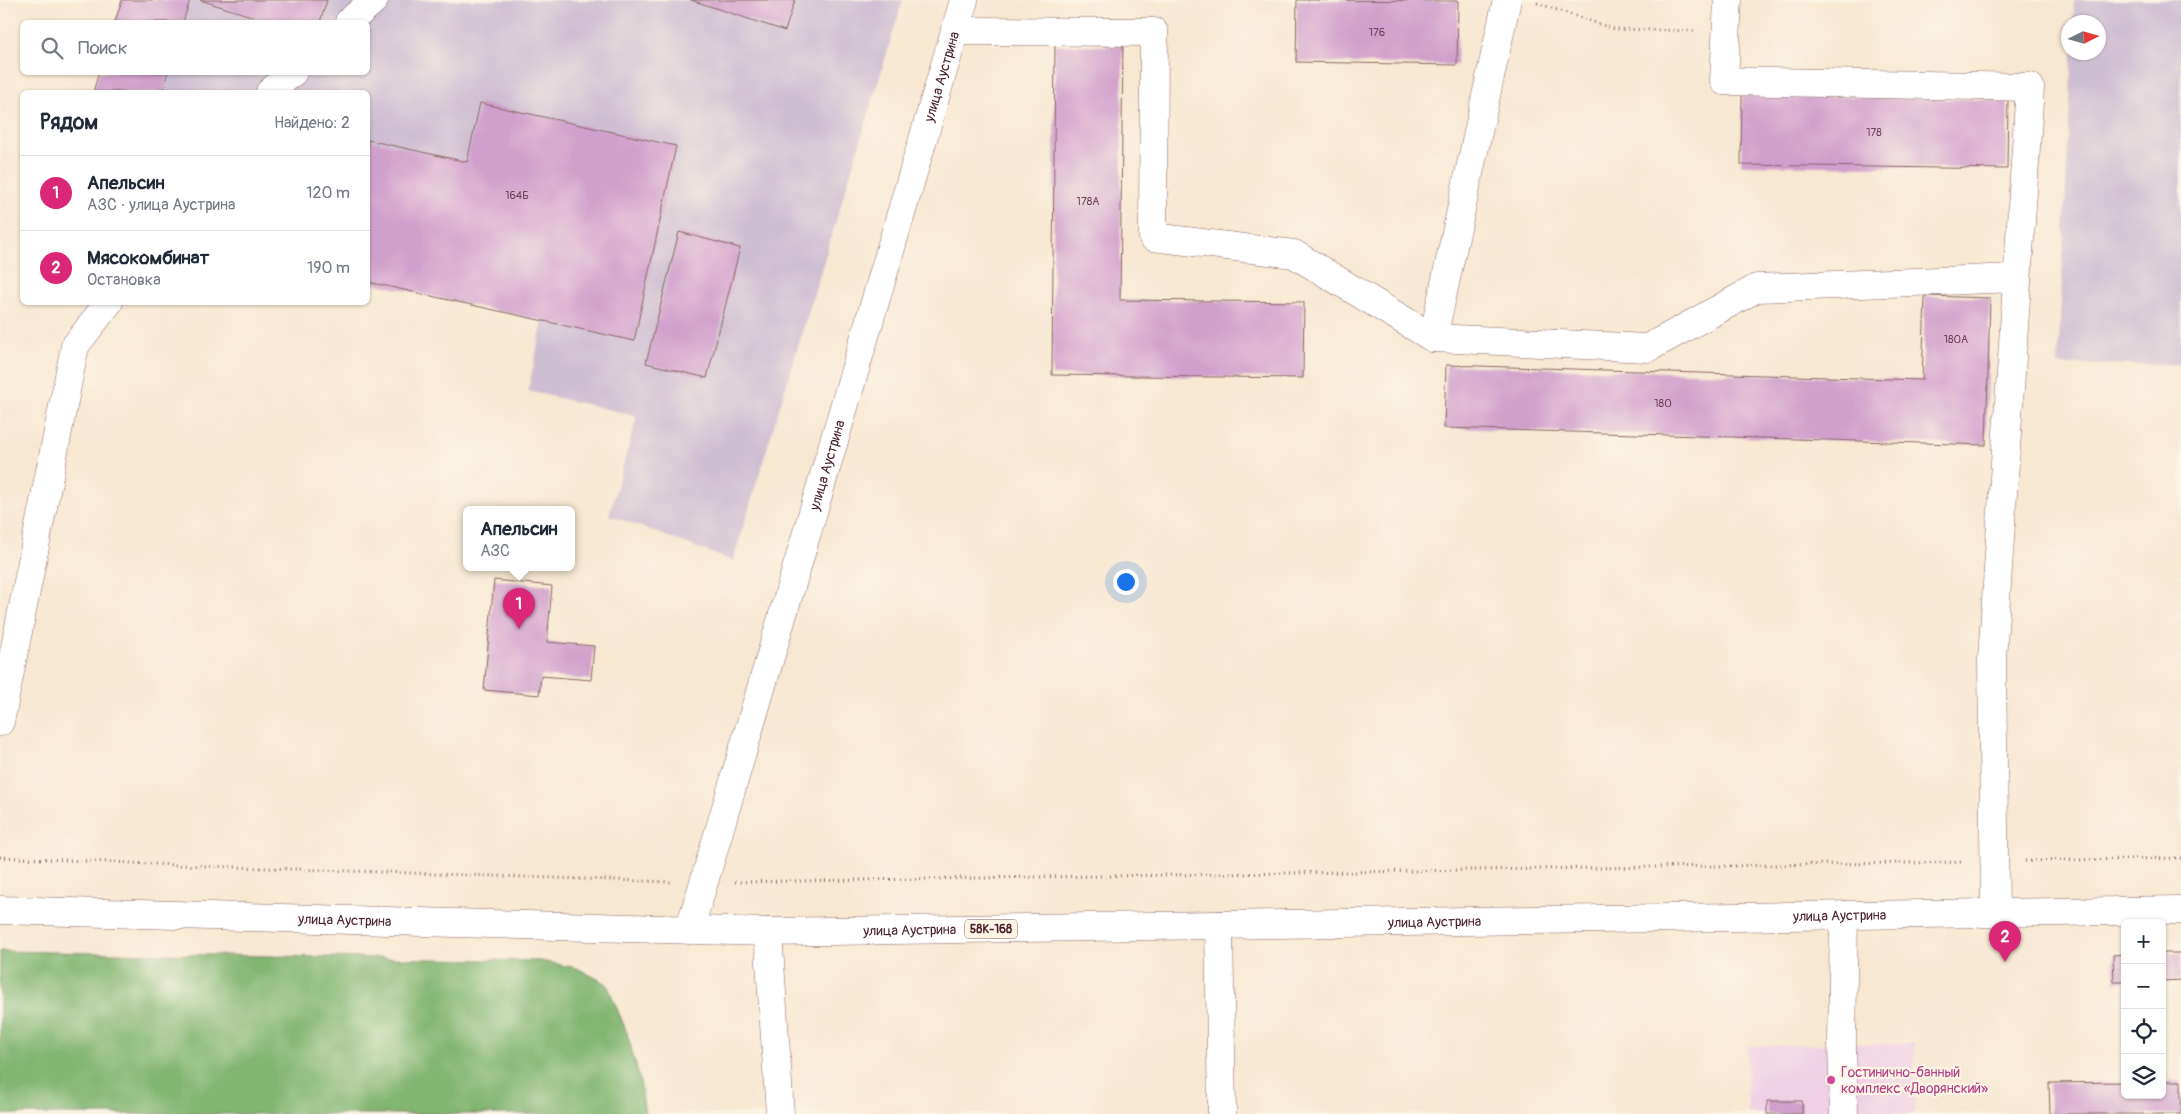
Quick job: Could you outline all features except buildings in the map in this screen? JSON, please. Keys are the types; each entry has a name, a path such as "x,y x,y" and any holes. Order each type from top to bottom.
{"main road":[{"path":"351,20 374,0"},
{"name":"улица Аустрина","path":"689,930 964,0"},
{"path":"1434,338 1507,0"},
{"path":"1728,0 1724,81 2030,87 1992,659 1995,914"},
{"path":"955,31 1154,32 1153,237 1294,254 1434,338 1648,348 1758,288 2017,278"},
{"path":"272,90 290,75"},
{"path":"0,722 75,346 107,305"},
{"name":"улица Аустрина","path":"0,910 164,913 768,932 2181,910"},
{"path":"1844,915 1842,1044 1844,1114"},
{"path":"1219,926 1222,1114"},
{"path":"768,932 780,1114"}],"path":[{"path":"1529,0 1614,29 1725,32"},
{"path":"0,857 176,865 704,882 2181,858"}],"shaded area":[{"path":"122,0 903,0 733,561 609,515 637,416 528,391 543,321 370,282 370,90 94,90 98,75 370,75 370,20 116,20"},
{"path":"2074,0 2181,0 2181,364 2058,365 2072,60 2106,60 2106,15 2073,15"},
{"name":"Гостинично-банный комплекс «Дворянский»","path":"1914,1043 1915,1114 1748,1114 1747,1046"}],"green space":[{"path":"0,951 541,961 577,968 607,984 627,1033 640,1081 645,1114 0,1114"}],"place":[{"name":"Апельсин","path":"519,629"},
{"name":"Мясокомбинат","path":"2005,962"},
{"name":"Гостинично-банный комплекс «Дворянский»","path":"1831,1080"}]}
